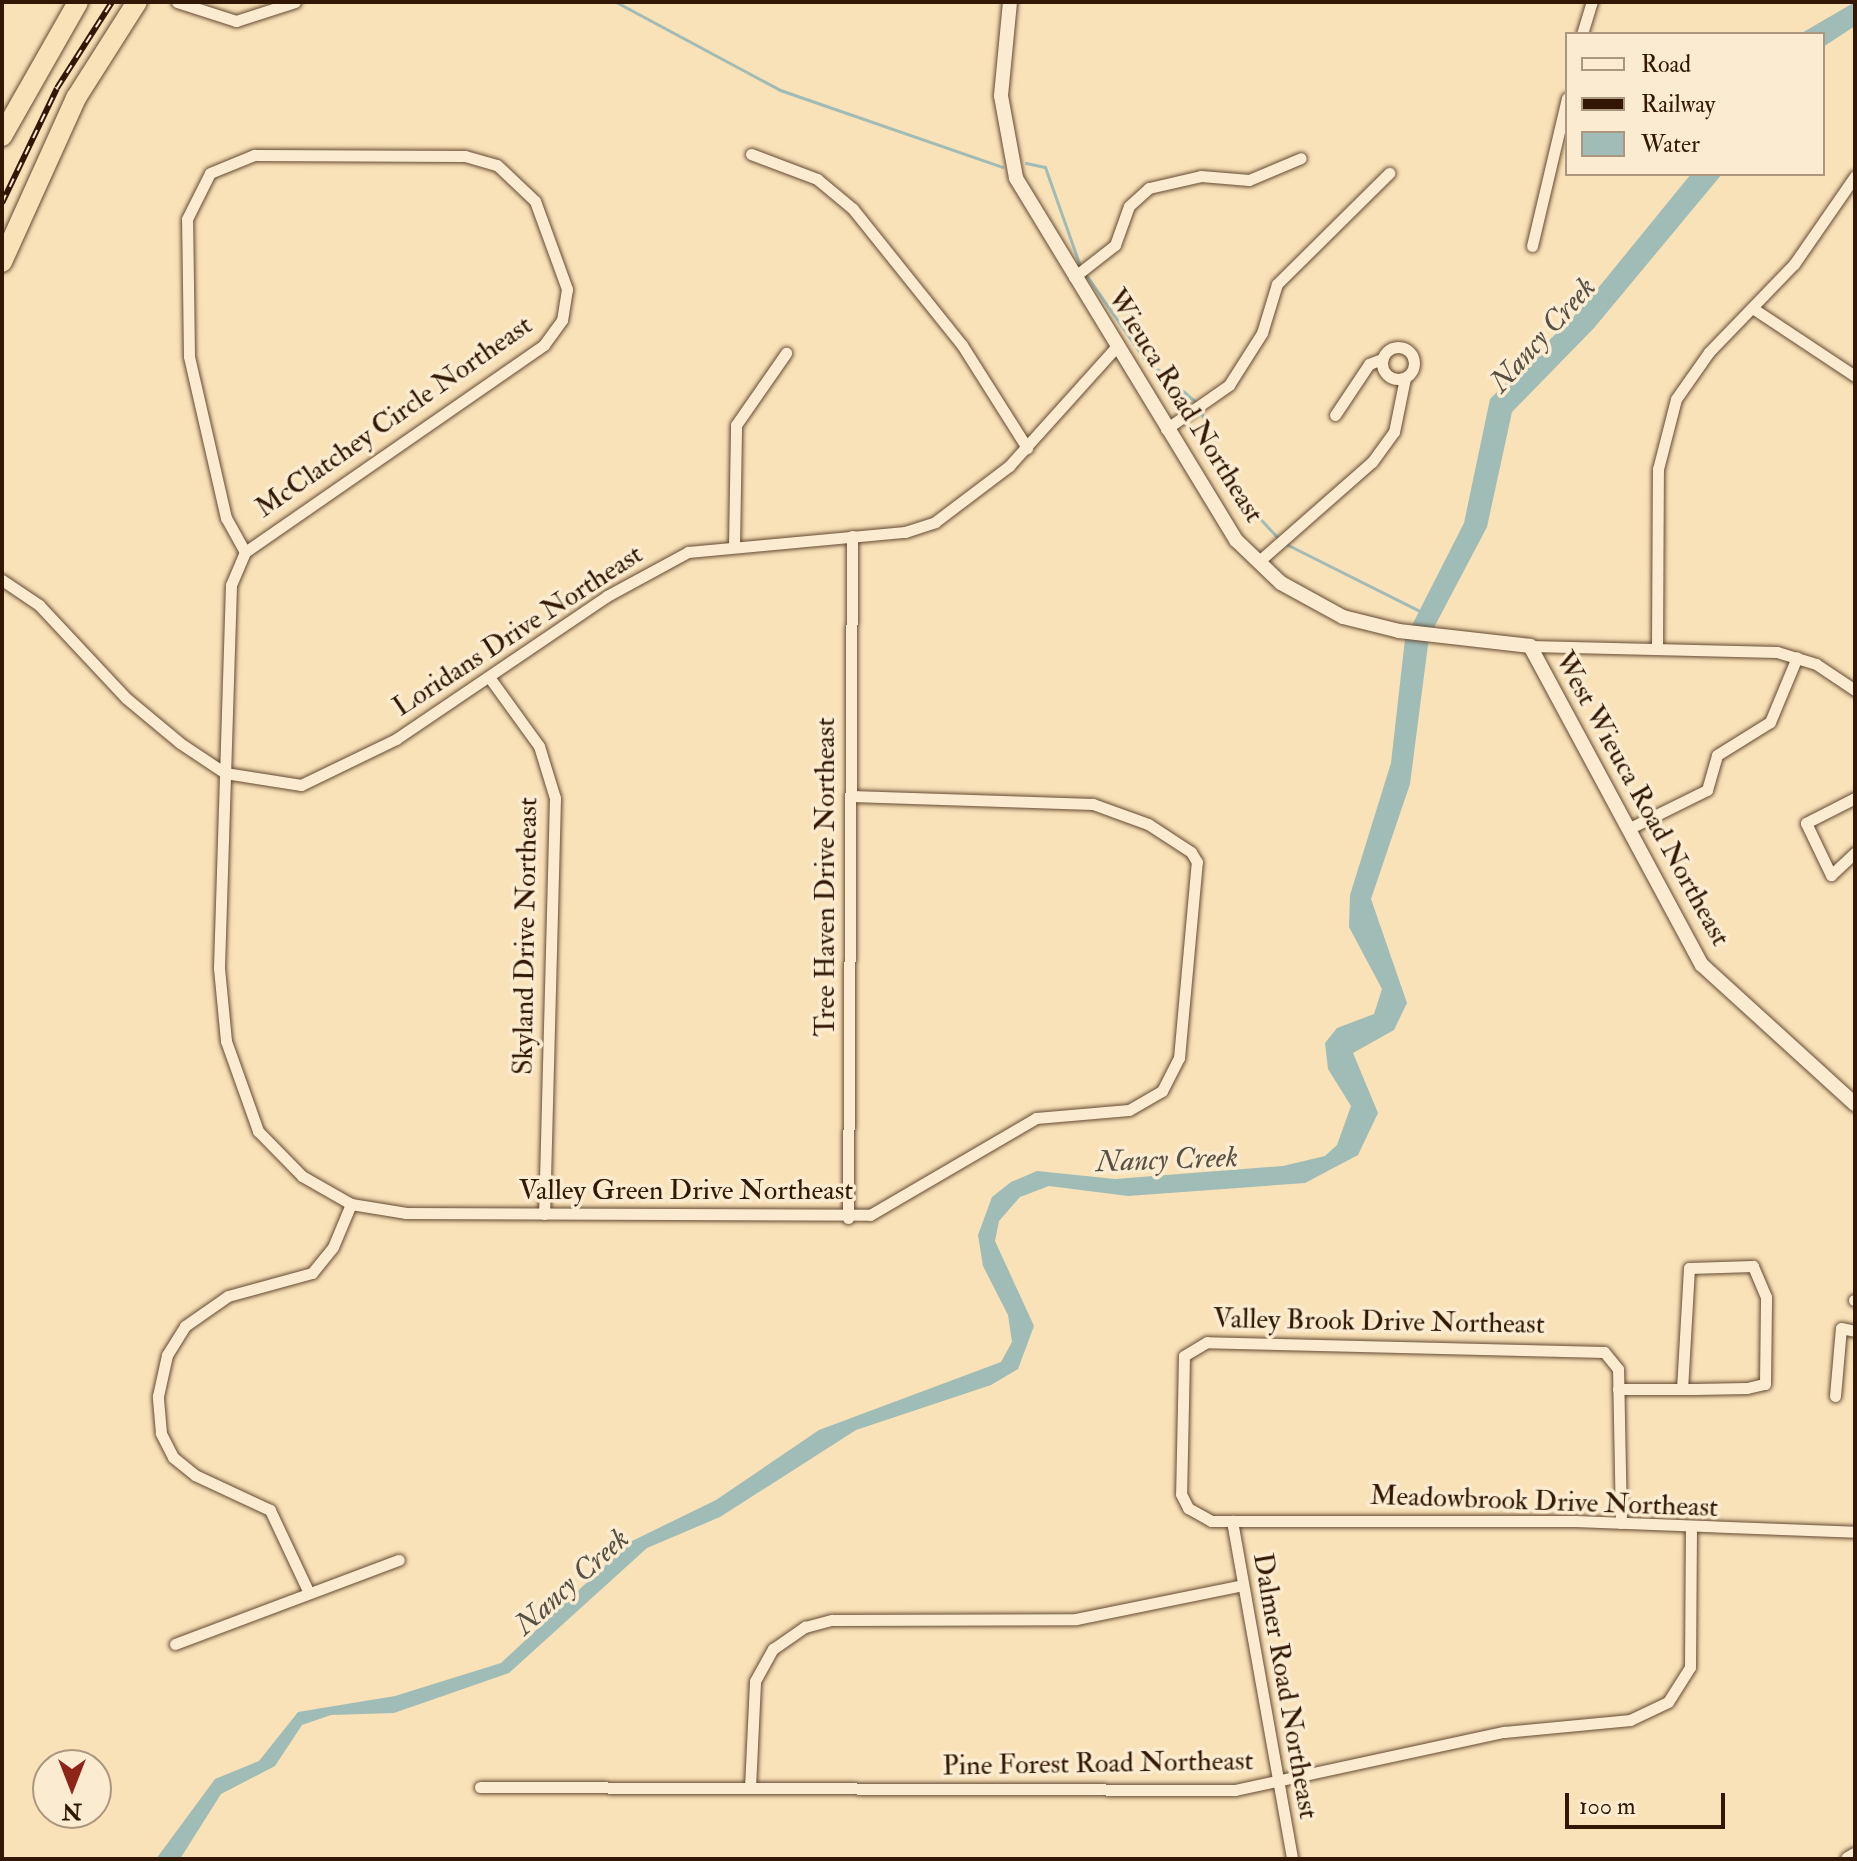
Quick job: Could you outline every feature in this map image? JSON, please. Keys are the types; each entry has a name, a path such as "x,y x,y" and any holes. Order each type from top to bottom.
{"highway":[{"path":"2,136 78,2"},
{"path":"2,262 54,141 104,52 137,2"}],"street":[{"path":"177,2 236,21 295,2"},
{"name":"Wieuca Road Northeast","path":"1010,2 1001,96 1008,155 1117,346 1172,425 1218,515 1307,600 1370,625 1486,642 1797,657 1855,690"},
{"path":"1583,32 1592,2"},
{"path":"1532,246 1565,106"},
{"path":"751,154 817,179 853,209 962,345 1027,448"},
{"name":"McClatchey Circle Northeast","path":"225,773 231,585 245,552 554,334 566,304 565,273 535,201 507,171 465,156 254,155 222,163 199,184 187,219 189,356 226,518 245,552"},
{"path":"1076,276 1115,245 1129,206 1149,188 1201,176 1249,180 1301,158"},
{"path":"1172,425 1216,397 1262,333 1277,284 1389,173"},
{"path":"1657,648 1665,427 1693,370 1754,309 1855,176"},
{"path":"1754,309 1855,376"},
{"name":"Loridans Drive Northeast","path":"2,580 16,586 149,719 225,773 278,786 323,779 677,558 734,545 852,536 935,522 1027,448 1117,346"},
{"path":"1264,558 1337,498 1394,432 1405,378 1414,365 1408,351 1393,348 1382,359 1369,364 1335,415"},
{"path":"734,545 736,425 786,353"},
{"path":"1382,359 1385,374 1405,378"},
{"name":"Tree Haven Drive Northeast","path":"848,1218 852,536"},
{"name":"West Wieuca Road Northeast","path":"1530,646 1702,965 1855,1104"},
{"path":"1630,828 1707,790 1717,755 1770,722 1797,657"},
{"name":"Skyland Drive Northeast","path":"489,677 539,746 555,798 544,1214"},
{"name":"Valley Green Drive Northeast","path":"225,773 220,982 236,1087 280,1156 351,1204 406,1213 848,1218 891,1207 1036,1118 1129,1110 1162,1091 1179,1058 1197,862 1148,824 1093,804 851,796"},
{"path":"1855,798 1806,823 1831,875 1855,853"},
{"path":"309,1593 270,1510 195,1475 173,1457 161,1433 158,1396 167,1355 191,1320 228,1296 312,1273 333,1247 351,1204"},
{"path":"1618,1389 1682,1389 1765,1384 1766,1297 1753,1266 1689,1268 1682,1389"},
{"path":"1835,1396 1841,1328 1855,1331"},
{"name":"Valley Brook Drive Northeast","path":"1232,1521 1199,1517 1181,1494 1181,1364 1198,1344 1598,1350 1614,1359 1618,1389 1621,1523"},
{"name":"Meadowbrook Drive Northeast","path":"1232,1521 1621,1523 1855,1532"},
{"name":"Dalmer Road Northeast","path":"1232,1521 1238,1586 1292,1859"},
{"name":"Pine Forest Road Northeast","path":"480,1787 1157,1792 1278,1785 1504,1732 1630,1720 1658,1710 1690,1667 1691,1528"},
{"path":"175,1644 399,1560"},
{"path":"750,1788 755,1681 773,1649 805,1627 832,1620 1076,1619 1238,1586"},
{"path":"1848,1859 1855,1855"}],"water":[{"path":"1855,2 1855,26 1825,46 1825,32 1803,32"},
{"path":"1689,176 1720,176 1594,328 1512,412 1487,527 1429,637 1410,784 1371,899 1407,1003 1394,1030 1353,1053 1378,1113 1358,1155 1305,1183 1128,1196 1049,1186 1020,1197 999,1221 995,1241 1034,1326 1018,1369 991,1385 856,1430 720,1517 647,1548 509,1673 394,1713 331,1715 302,1725 275,1766 221,1794 180,1859 156,1859 215,1779 259,1761 298,1712 395,1696 501,1663 630,1542 716,1500 819,1430 1001,1362 1012,1342 1008,1315 983,1266 978,1235 992,1197 1011,1182 1037,1171 1115,1179 1283,1166 1325,1156 1337,1145 1351,1106 1328,1069 1325,1043 1337,1028 1374,1014 1382,989 1349,927 1350,895 1391,763 1405,639 1464,523 1490,399 1581,309"}],"waterway":[{"path":"616,2 780,90 1002,167"},
{"path":"1026,163 1045,167 1080,266"},
{"path":"1084,272 1143,357 1198,404"},
{"path":"1201,411 1225,481 1278,538"},
{"path":"1284,543 1420,611"}],"railway":[{"path":"2,203 57,88 112,2"}],"water label":[{"name":"Nancy Creek","path":"1543,335"},
{"name":"Nancy Creek","path":"1167,1160"},
{"name":"Nancy Creek","path":"572,1582"}]}
